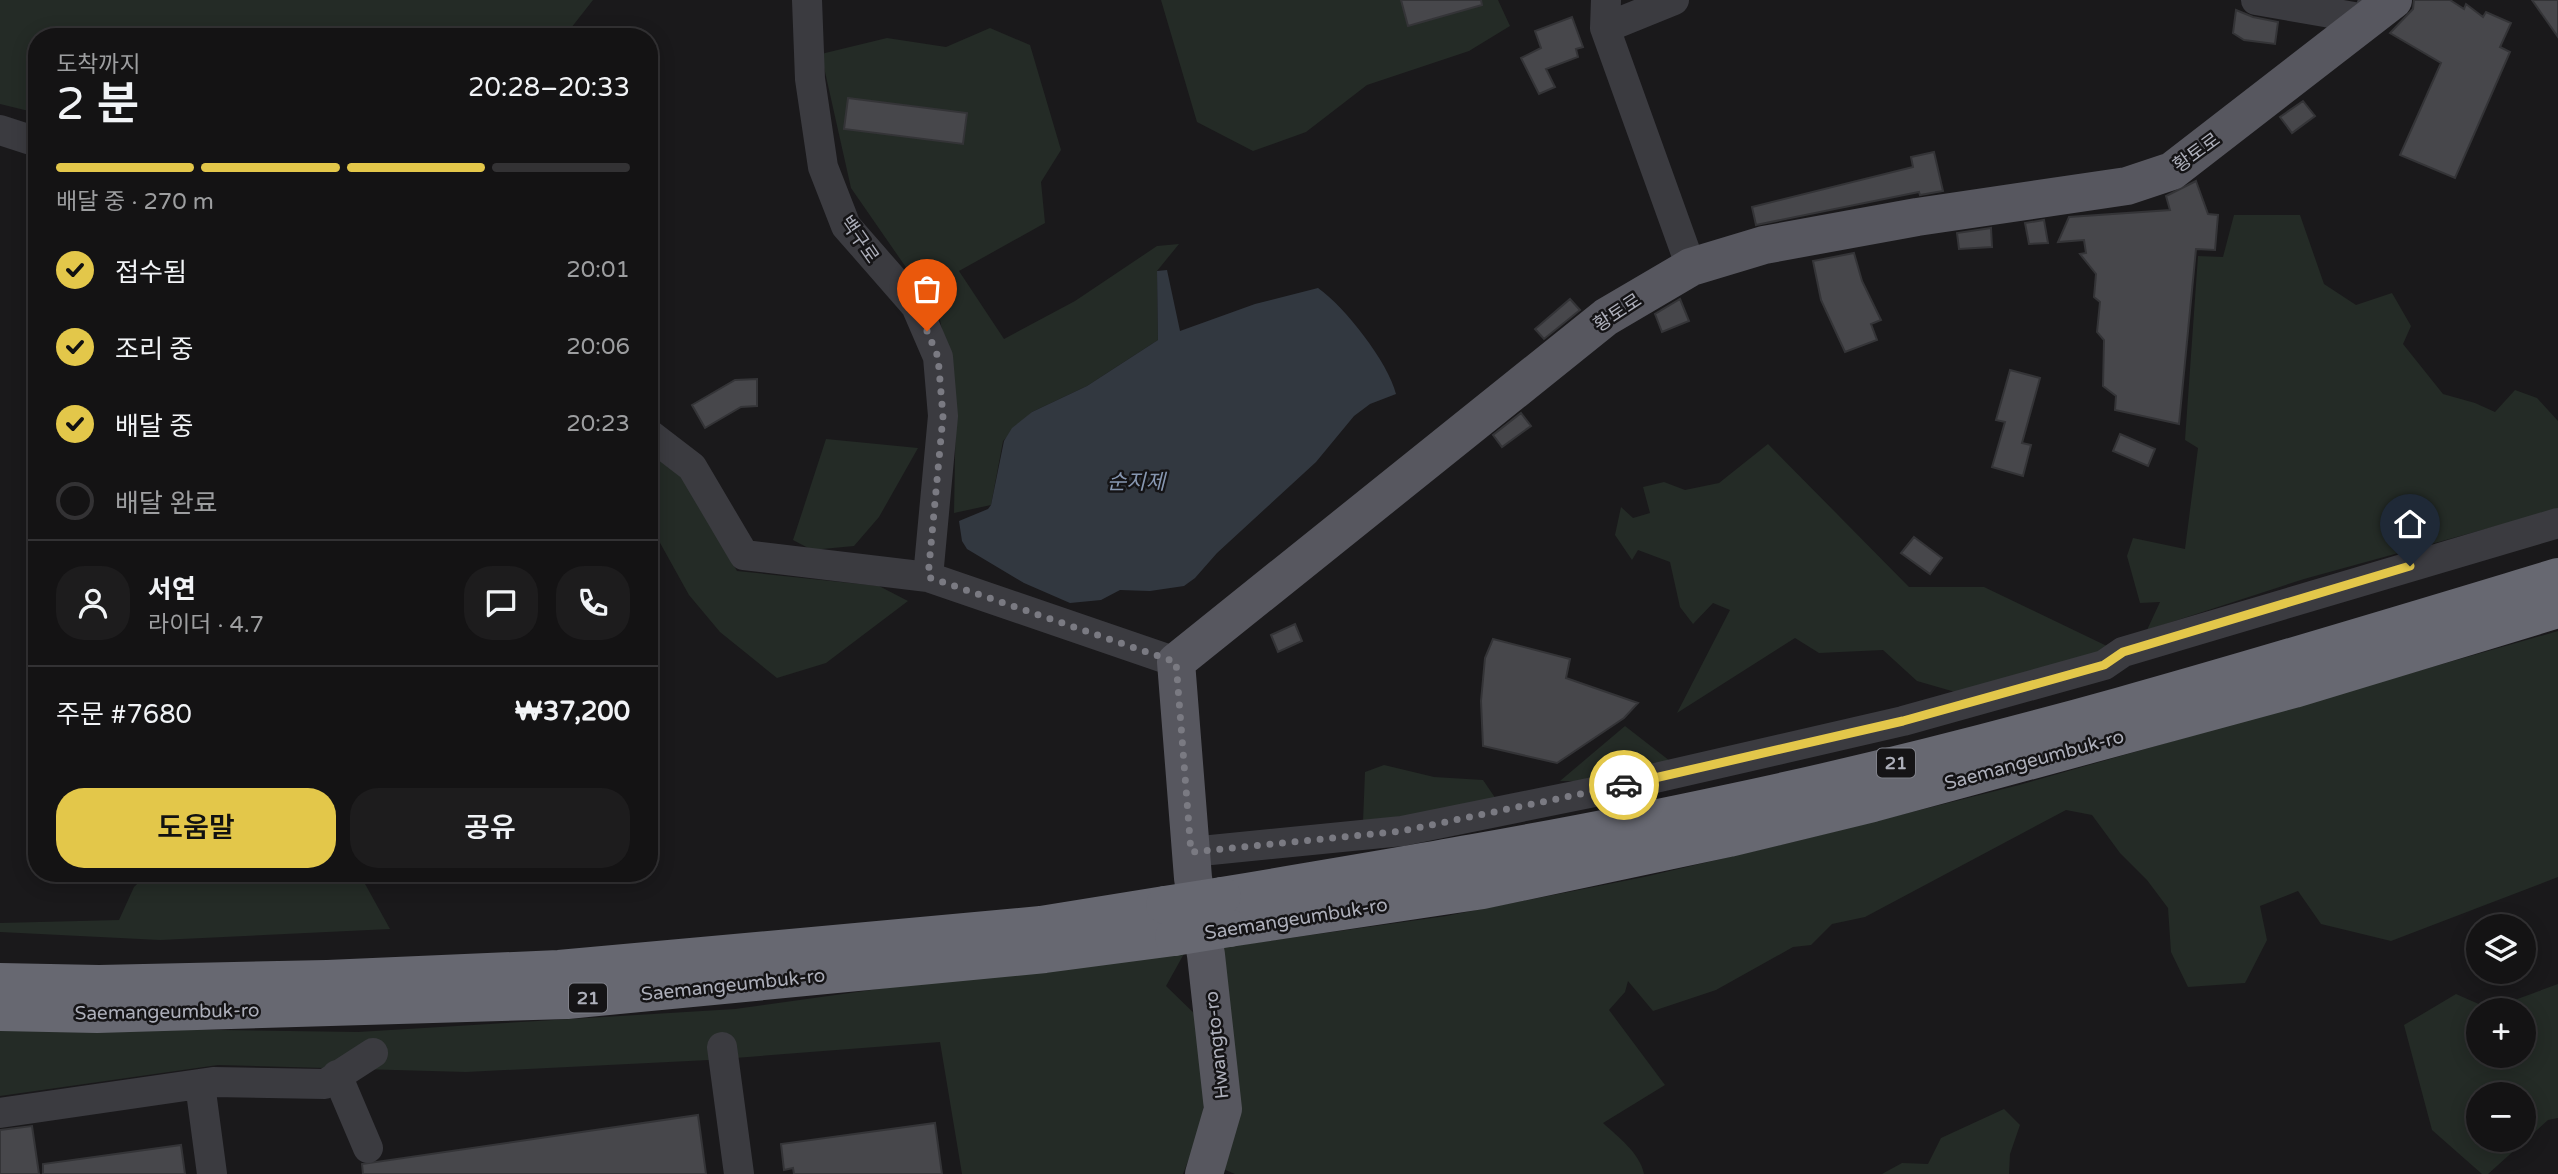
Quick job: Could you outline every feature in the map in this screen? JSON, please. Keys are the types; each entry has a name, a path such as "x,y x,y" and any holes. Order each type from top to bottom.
{"highway":[{"name":"Saemangeumbuk-ro","path":"0,1012 97,1014 567,1000 1045,954 1169,921 1225,912 1471,854 1740,801 2004,737 2288,659 2558,577"},
{"name":"Saemangeumbuk-ro","path":"1225,912 1483,890 1742,835 1898,796 2294,689 2558,609"},
{"name":"Saemangeumbuk-ro","path":"0,982 99,984 301,980 559,969 1041,925 1169,921"}],"main road":[{"name":"황토로","path":"1176,662 1606,317 1691,267 1764,244 1917,217 2127,186 2172,172 2379,7"},
{"path":"1176,662 1191,852"},
{"name":"Hwangto-ro","path":"1191,852 1206,955 1223,1109 1203,1174"}],"street":[{"name":"백구로","path":"807,0 810,79 823,167 846,226 916,306 938,357 943,416 928,577"},
{"path":"1674,0 1605,14 1691,267"},
{"path":"2256,0 2379,7"},
{"path":"0,130 28,139"},
{"path":"658,441 692,467 744,555 928,577 1176,662"},
{"path":"1191,852 1402,831 1599,791 1903,721 2104,665 2123,652 2558,523"},
{"path":"722,1047 739,1174"},
{"path":"0,1113 200,1084 325,1084 373,1053"},
{"path":"337,1076 368,1148"},
{"path":"200,1084 212,1174"}],"shaded area":[{"path":"0,0 593,0 571,28 28,28 28,111 0,104"},
{"path":"1161,0 1498,0 1510,26 1469,51 1367,85 1306,132 1253,151 1197,122"},
{"path":"990,28 1030,45 1061,150 1041,182 1045,223 959,271 1004,339 1075,301 1157,246 1179,244 1157,271 1158,340 1087,386 1032,412 1003,441 991,505 954,513 956,401 939,315 851,188 821,54 887,38 946,47"},
{"path":"2234,215 2300,215 2324,284 2356,305 2392,293 2411,326 2403,344 2443,394 2495,412 2515,390 2537,398 2558,421 2558,509 2304,579 2147,630 2160,602 2140,603 2127,556 2133,538 2185,549 2198,448 2185,440 2198,256 2223,257"},
{"path":"826,439 918,448 879,517 854,546 812,550 793,540"},
{"path":"1768,444 1909,587 1984,587 2109,647 2090,661 1969,696 1917,681 1883,650 1819,653 1795,638 1677,713 1730,610 1713,603 1693,624 1680,607 1670,562 1638,550 1632,560 1615,535 1621,507 1633,518 1650,513 1643,487 1664,482 1685,490 1719,483"},
{"path":"658,456 688,483 737,571 879,586 908,601 826,663 777,678 720,632 689,595 658,539"},
{"path":"2558,631 2558,877 2391,941 2321,924 2298,891 2260,906 2267,940 2245,983 2188,987 2171,952 2168,908 2147,880 2120,853 2092,815 2066,810 1865,917 1832,924 1811,945 1793,947 1716,990 1653,1011 1628,981 1625,992 1609,1010 1665,1085 1603,1123 1633,1152 1644,1174 1235,1174 1218,1167 1218,948 1446,916 1644,877 1793,842 2019,785"},
{"path":"1625,726 1670,761 1591,781 1560,781"},
{"path":"1384,765 1434,777 1483,780 1498,802 1363,822 1365,772"},
{"path":"139,882 364,882 390,929 160,940 0,932 0,923 119,920"},
{"path":"1185,952 1166,986 1200,1019 1207,1069 1202,1125 1183,1174 962,1174 940,1042 709,1060 466,1072 218,1065 0,1096 0,1027 358,1032 735,1009 950,979"},
{"path":"2558,984 2558,1118 2548,1120 2536,1131 2536,1082 2466,1082 2466,1152 2512,1152 2488,1174 2482,1174 2432,1130 2404,1025 2456,994 2466,998 2466,1068 2536,1068 2536,998 2520,998"},
{"path":"2004,1109 2020,1125 2010,1154 2009,1174 1882,1174 1902,1163 1928,1164 1941,1138"}],"water":[{"name":"순지제","path":"1167,270 1180,331 1255,304 1318,288 1364,336 1384,367 1396,394 1370,404 1354,416 1316,462 1184,586 1150,591 1120,590 1101,600 1070,603 1024,583 967,549 962,541 959,521 988,509 991,505 1004,441 1012,428 1032,412 1087,386 1158,340 1157,271"}],"building":[{"path":"1401,0 1481,0 1482,5 1408,26"},
{"path":"2414,0 2450,0 2464,9 2466,4 2483,17 2486,12 2511,23 2500,47 2510,52 2455,178 2400,155 2441,63 2390,33 2413,9"},
{"path":"2532,0 2558,0 2558,37"},
{"path":"2236,10 2278,22 2275,44 2244,40 2233,33"},
{"path":"1572,17 1583,47 1576,49 1578,57 1546,69 1555,87 1539,94 1521,58 1541,48 1535,31"},
{"path":"848,98 967,113 963,144 844,129"},
{"path":"2303,101 2315,116 2292,133 2280,117"},
{"path":"1934,152 1943,191 1920,195 1919,192 1756,225 1752,207 1913,167 1911,157"},
{"path":"2196,181 2208,214 2218,215 2215,250 2196,249 2179,424 2115,410 2116,396 2103,386 2104,340 2097,332 2100,302 2094,297 2096,274 2080,254 2086,253 2084,240 2058,242 2069,217 2170,210 2166,196"},
{"path":"2044,220 2048,243 2029,244 2025,223"},
{"path":"1991,228 1992,247 1959,249 1957,233"},
{"path":"1854,253 1862,281 1881,320 1871,324 1877,340 1845,352 1821,300 1813,261"},
{"path":"1570,299 1580,310 1544,339 1535,329"},
{"path":"1680,299 1689,321 1662,332 1655,314"},
{"path":"2010,370 2040,378 2022,443 2031,445 2023,476 1992,467 2005,422 1996,420"},
{"path":"757,379 757,406 741,407 705,428 692,405 735,380"},
{"path":"1521,413 1531,426 1502,447 1493,435"},
{"path":"2120,434 2155,449 2148,466 2113,451"},
{"path":"1914,537 1942,558 1930,574 1901,553"},
{"path":"1295,624 1302,641 1278,652 1271,635"},
{"path":"1493,639 1570,659 1566,678 1638,703 1624,718 1557,763 1483,746 1481,701 1485,658"},
{"path":"698,1115 706,1174 363,1174 362,1164"},
{"path":"935,1123 942,1174 794,1174 793,1168 784,1170 781,1144"},
{"path":"32,1126 39,1174 0,1174 0,1130"},
{"path":"181,1145 185,1174 43,1174 43,1164"}],"way so far":[{"path":"927,331 938,357 943,416 928,577 1176,662 1191,852 1402,831 1624,785"}],"route":[{"path":"1624,785 1903,721 2104,665 2123,652 2410,566"}]}
